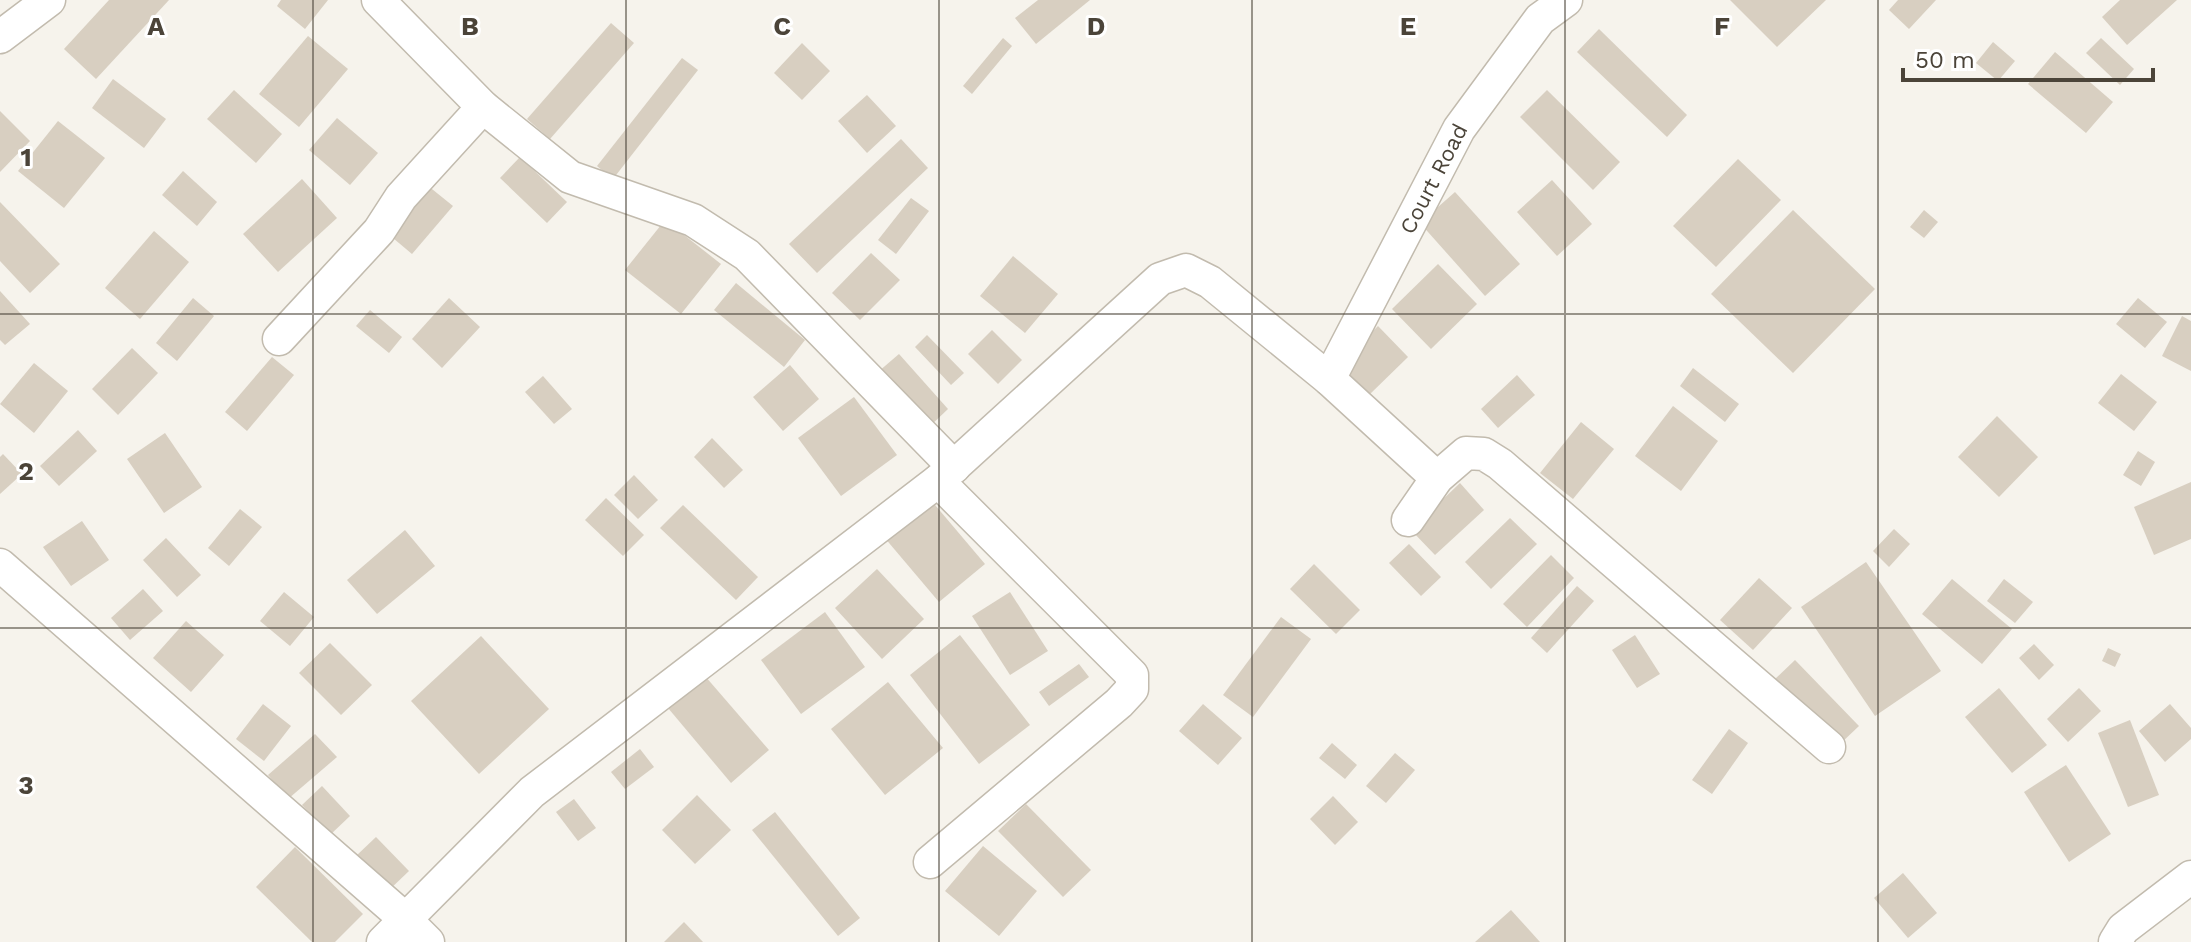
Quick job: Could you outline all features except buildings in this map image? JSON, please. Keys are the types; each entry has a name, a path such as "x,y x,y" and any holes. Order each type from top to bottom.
{"street":[{"path":"0,37 49,0"},
{"path":"378,0 483,107 570,177 693,220 747,255 1132,675 1132,689 1119,703 930,862"},
{"name":"Court Road","path":"1329,379 1459,129 1540,19 1566,0"},
{"path":"279,339 379,231 401,197 483,107"},
{"path":"383,942 532,792 946,474 1160,279 1186,270 1210,282 1329,379 1437,478"},
{"path":"1408,520 1437,478 1466,453 1484,454 1500,464 1829,747"},
{"path":"0,565 428,942"},
{"path":"2115,942 2123,929 2191,877"}]}
